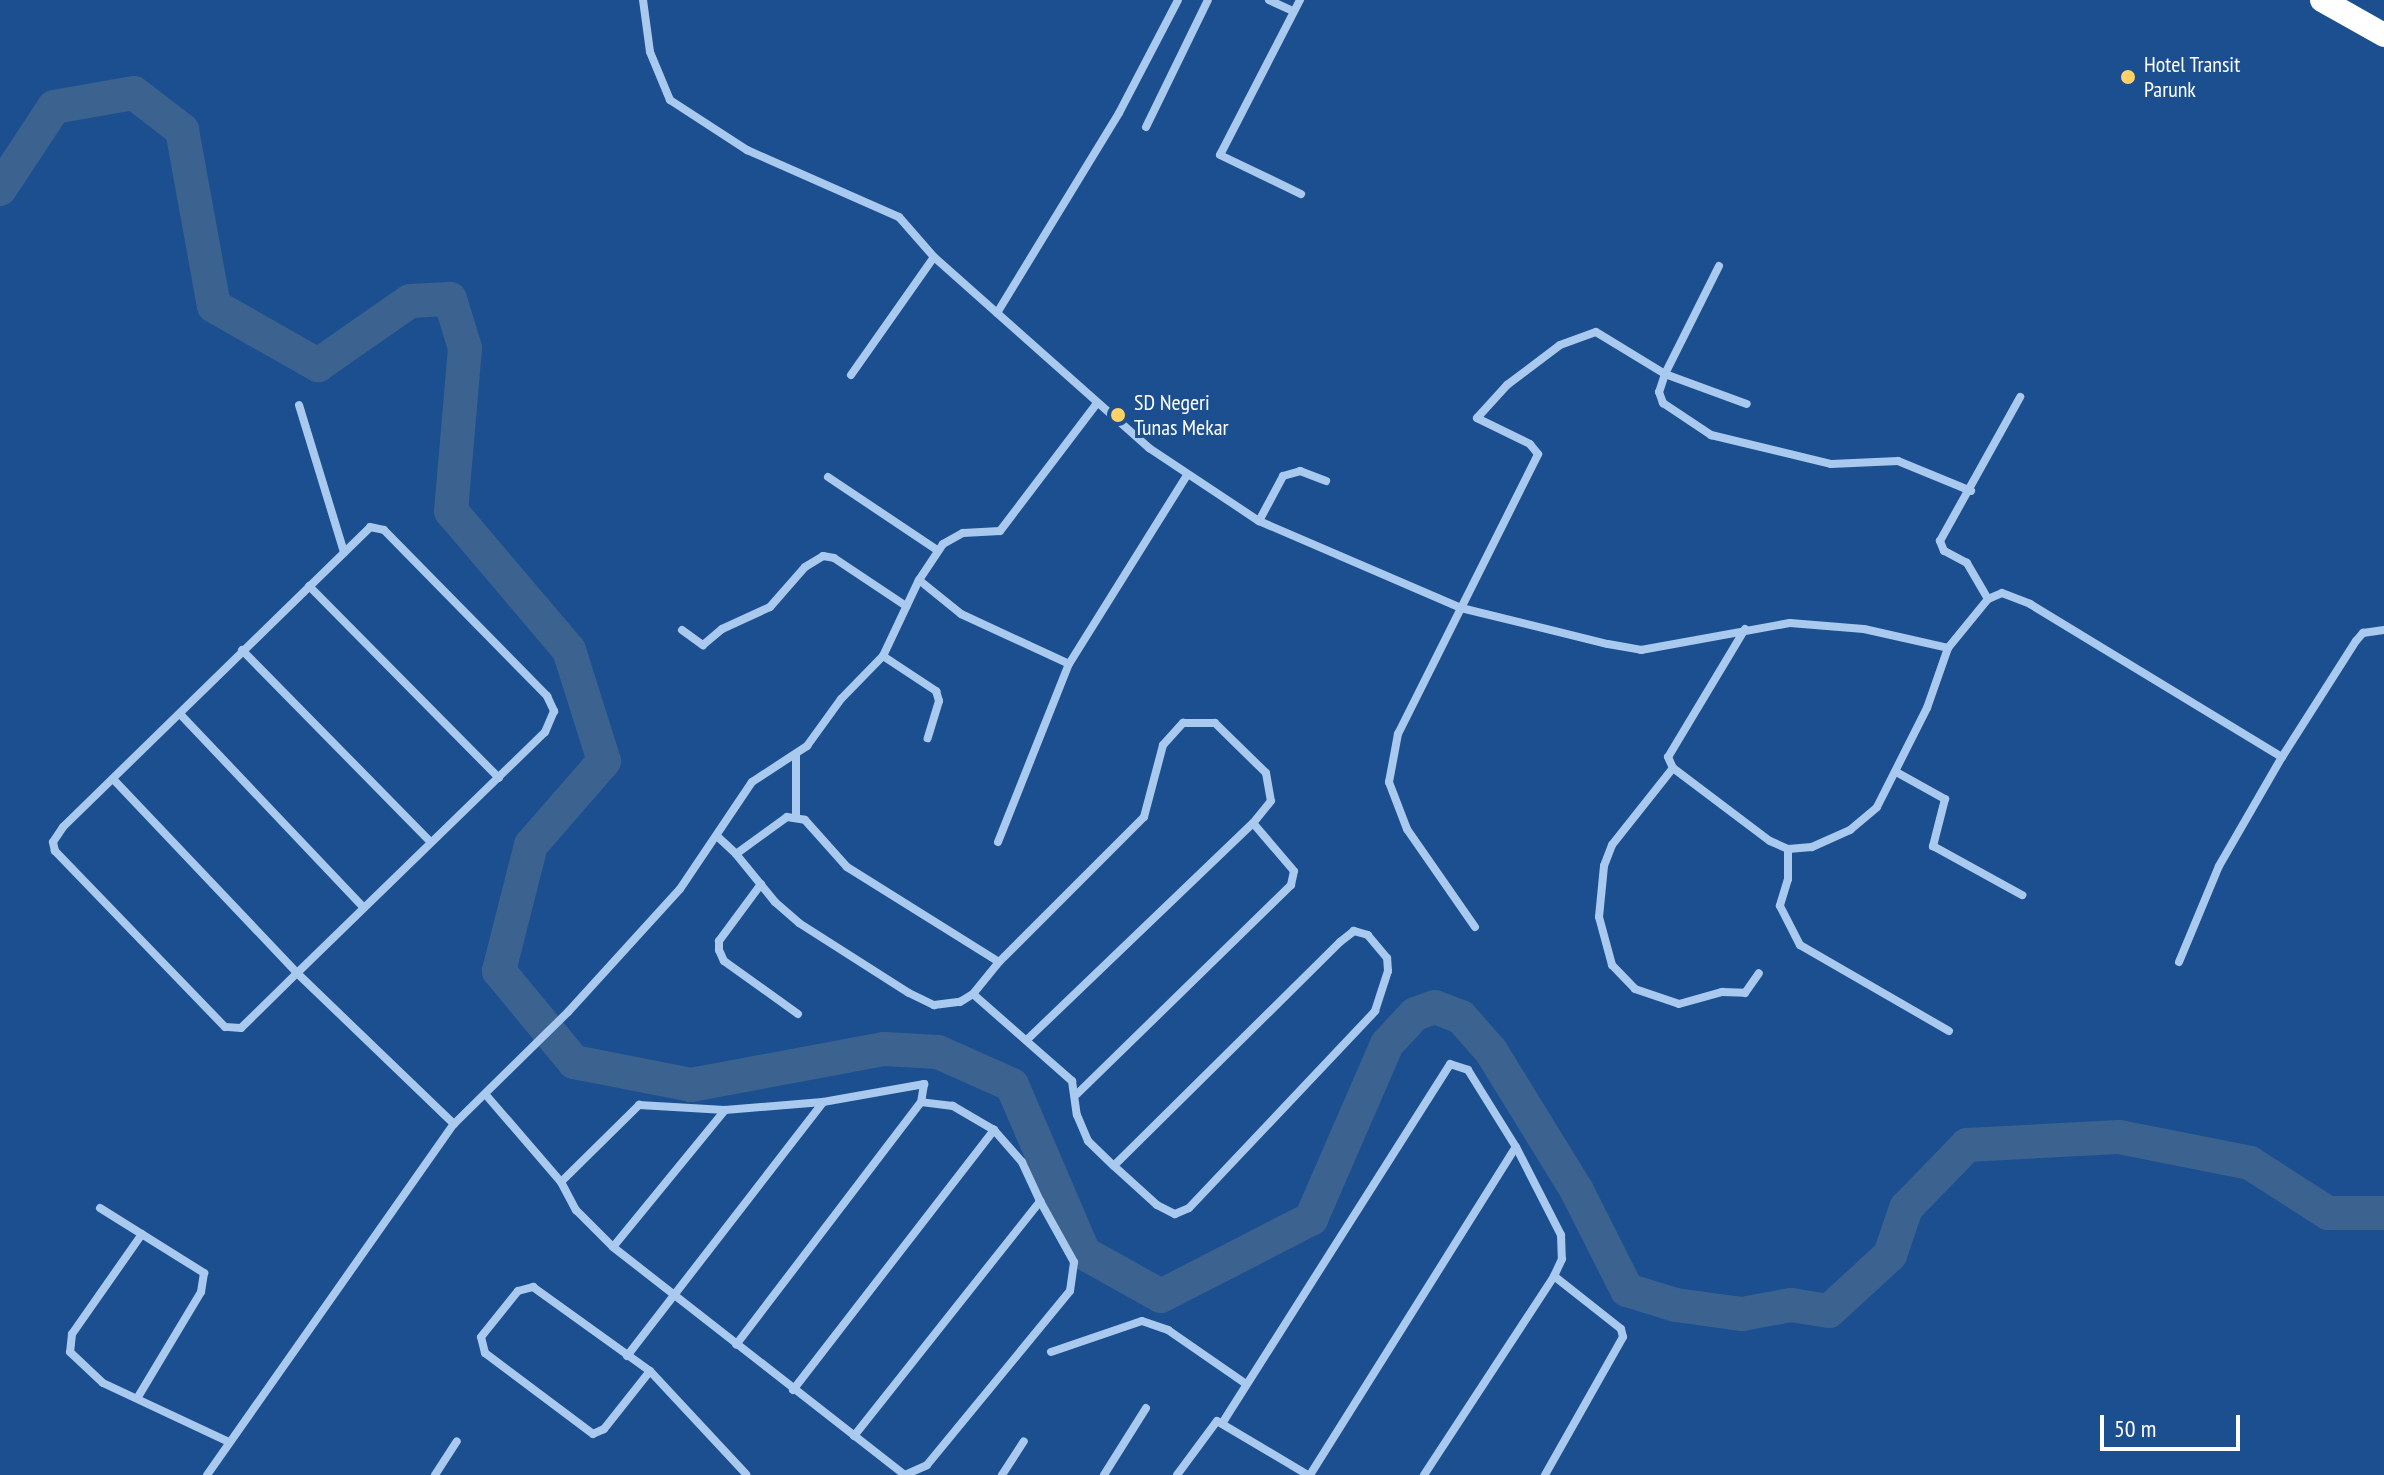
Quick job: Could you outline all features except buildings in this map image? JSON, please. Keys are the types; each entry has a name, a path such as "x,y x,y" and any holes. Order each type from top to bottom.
{"highway":[{"path":"2322,0 2384,35"},
{"path":"2347,0 2384,21"}],"street":[{"path":"643,0 650,52 670,100 747,150 899,217 934,257 1097,403 1186,477 1259,521 1461,608 1641,650 1790,623 1864,629 1948,648"},
{"path":"997,313 1119,113 1178,0"},
{"path":"1146,127 1208,0"},
{"path":"1269,0 1290,10"},
{"path":"1300,0 1290,10 1220,155 1301,194"},
{"path":"851,375 934,257"},
{"path":"1719,266 1665,374 1663,403 1711,435 1831,464 1898,461 1971,491"},
{"path":"1475,927 1407,829 1389,782 1398,734 1538,454 1530,444 1479,421 1477,414 1539,358 1589,332 1621,345 1665,374 1747,404"},
{"path":"1988,599 1967,563 1940,547 2020,397"},
{"path":"207,1475 227,1441 454,1124 568,1012 680,889 718,837 752,782 796,755 883,656 919,580 937,550 952,536 1000,531 1097,403"},
{"path":"299,405 344,552"},
{"path":"1259,521 1283,476 1300,471 1326,481"},
{"path":"828,477 937,550"},
{"path":"998,842 1069,664 1186,477"},
{"path":"370,527 384,530 553,704 545,732 499,778 429,840 241,1028 225,1027 55,851 53,842 63,827 344,552 370,527"},
{"path":"682,630 703,645 722,629 770,607 805,567 823,556 906,606"},
{"path":"919,580 961,614 1069,664"},
{"path":"309,586 499,778"},
{"path":"1673,768 1788,849 1812,847 1850,830 1877,807 1898,773 1948,648 1988,599 2002,593 2030,604 2282,757"},
{"path":"1745,629 1670,746 1673,768 1612,845 1604,866 1599,917 1612,965 1635,989 1679,1004 1711,994 1745,993 1759,973"},
{"path":"2179,962 2219,866 2282,757 2356,641 2363,633 2384,630"},
{"path":"242,650 429,840"},
{"path":"883,656 936,691 939,701 928,738"},
{"path":"180,714 362,906"},
{"path":"718,837 799,923 909,993 934,1005 960,1002 973,994 999,962 1144,817 1163,745 1183,723 1215,723 1266,773 1271,801 1253,823 1027,1040"},
{"path":"796,755 796,817 847,867 999,962"},
{"path":"1898,773 1945,799 1933,846 2022,895"},
{"path":"114,780 297,973 454,1124"},
{"path":"736,854 778,821 796,817"},
{"path":"1077,1094 1291,885 1294,871 1253,823"},
{"path":"1788,849 1788,879 1780,906 1800,945 1949,1031"},
{"path":"761,884 719,941 719,950 724,961 798,1014"},
{"path":"973,994 1072,1081 1082,1131 1114,1166 1164,1210 1175,1214 1189,1208 1375,1011 1388,971 1387,958 1368,935 1354,931 1114,1166"},
{"path":"1177,1475 1210,1426 1223,1422 1450,1064 1468,1070 1516,1147 1561,1235 1562,1259 1554,1276 1424,1475"},
{"path":"561,1182 639,1105 725,1110 823,1102 920,1083 926,1090 921,1102 736,1345"},
{"path":"486,1095 561,1182 576,1210 613,1247 905,1475 918,1473 1070,1291 1074,1262 1022,1162 994,1130 953,1106 921,1102"},
{"path":"627,1356 823,1102"},
{"path":"613,1247 725,1110"},
{"path":"793,1390 994,1130"},
{"path":"1223,1422 1309,1475 1516,1147"},
{"path":"854,1436 1040,1201"},
{"path":"100,1208 201,1267 205,1280 138,1397"},
{"path":"142,1234 69,1341 70,1352 87,1373 227,1441"},
{"path":"1545,1475 1623,1337 1621,1329 1554,1276"},
{"path":"650,1371 604,1429 593,1434 480,1346 481,1337 525,1286 650,1371 746,1474"},
{"path":"1051,1352 1142,1321 1168,1330 1246,1384"},
{"path":"1104,1475 1146,1408"},
{"path":"435,1475 457,1441"},
{"path":"1002,1475 1024,1441"}],"waterway":[{"path":"0,189 54,107 134,93 182,130 214,306 318,365 410,301 450,299 465,348 451,511 569,650 604,761 531,845 499,971 574,1062 691,1085 884,1049 938,1052 1012,1085 1084,1253 1161,1296 1311,1219 1387,1044 1415,1014 1435,1007 1461,1017 1491,1051 1577,1191 1627,1290 1676,1305 1742,1314 1791,1305 1829,1311 1890,1255 1906,1208 1967,1145 2119,1137 2250,1163 2328,1213 2384,1213"}],"place":[{"name":"Hotel Transit Parunk","path":"2128,77"},
{"name":"SD Negeri Tunas Mekar","path":"1118,415"}]}
